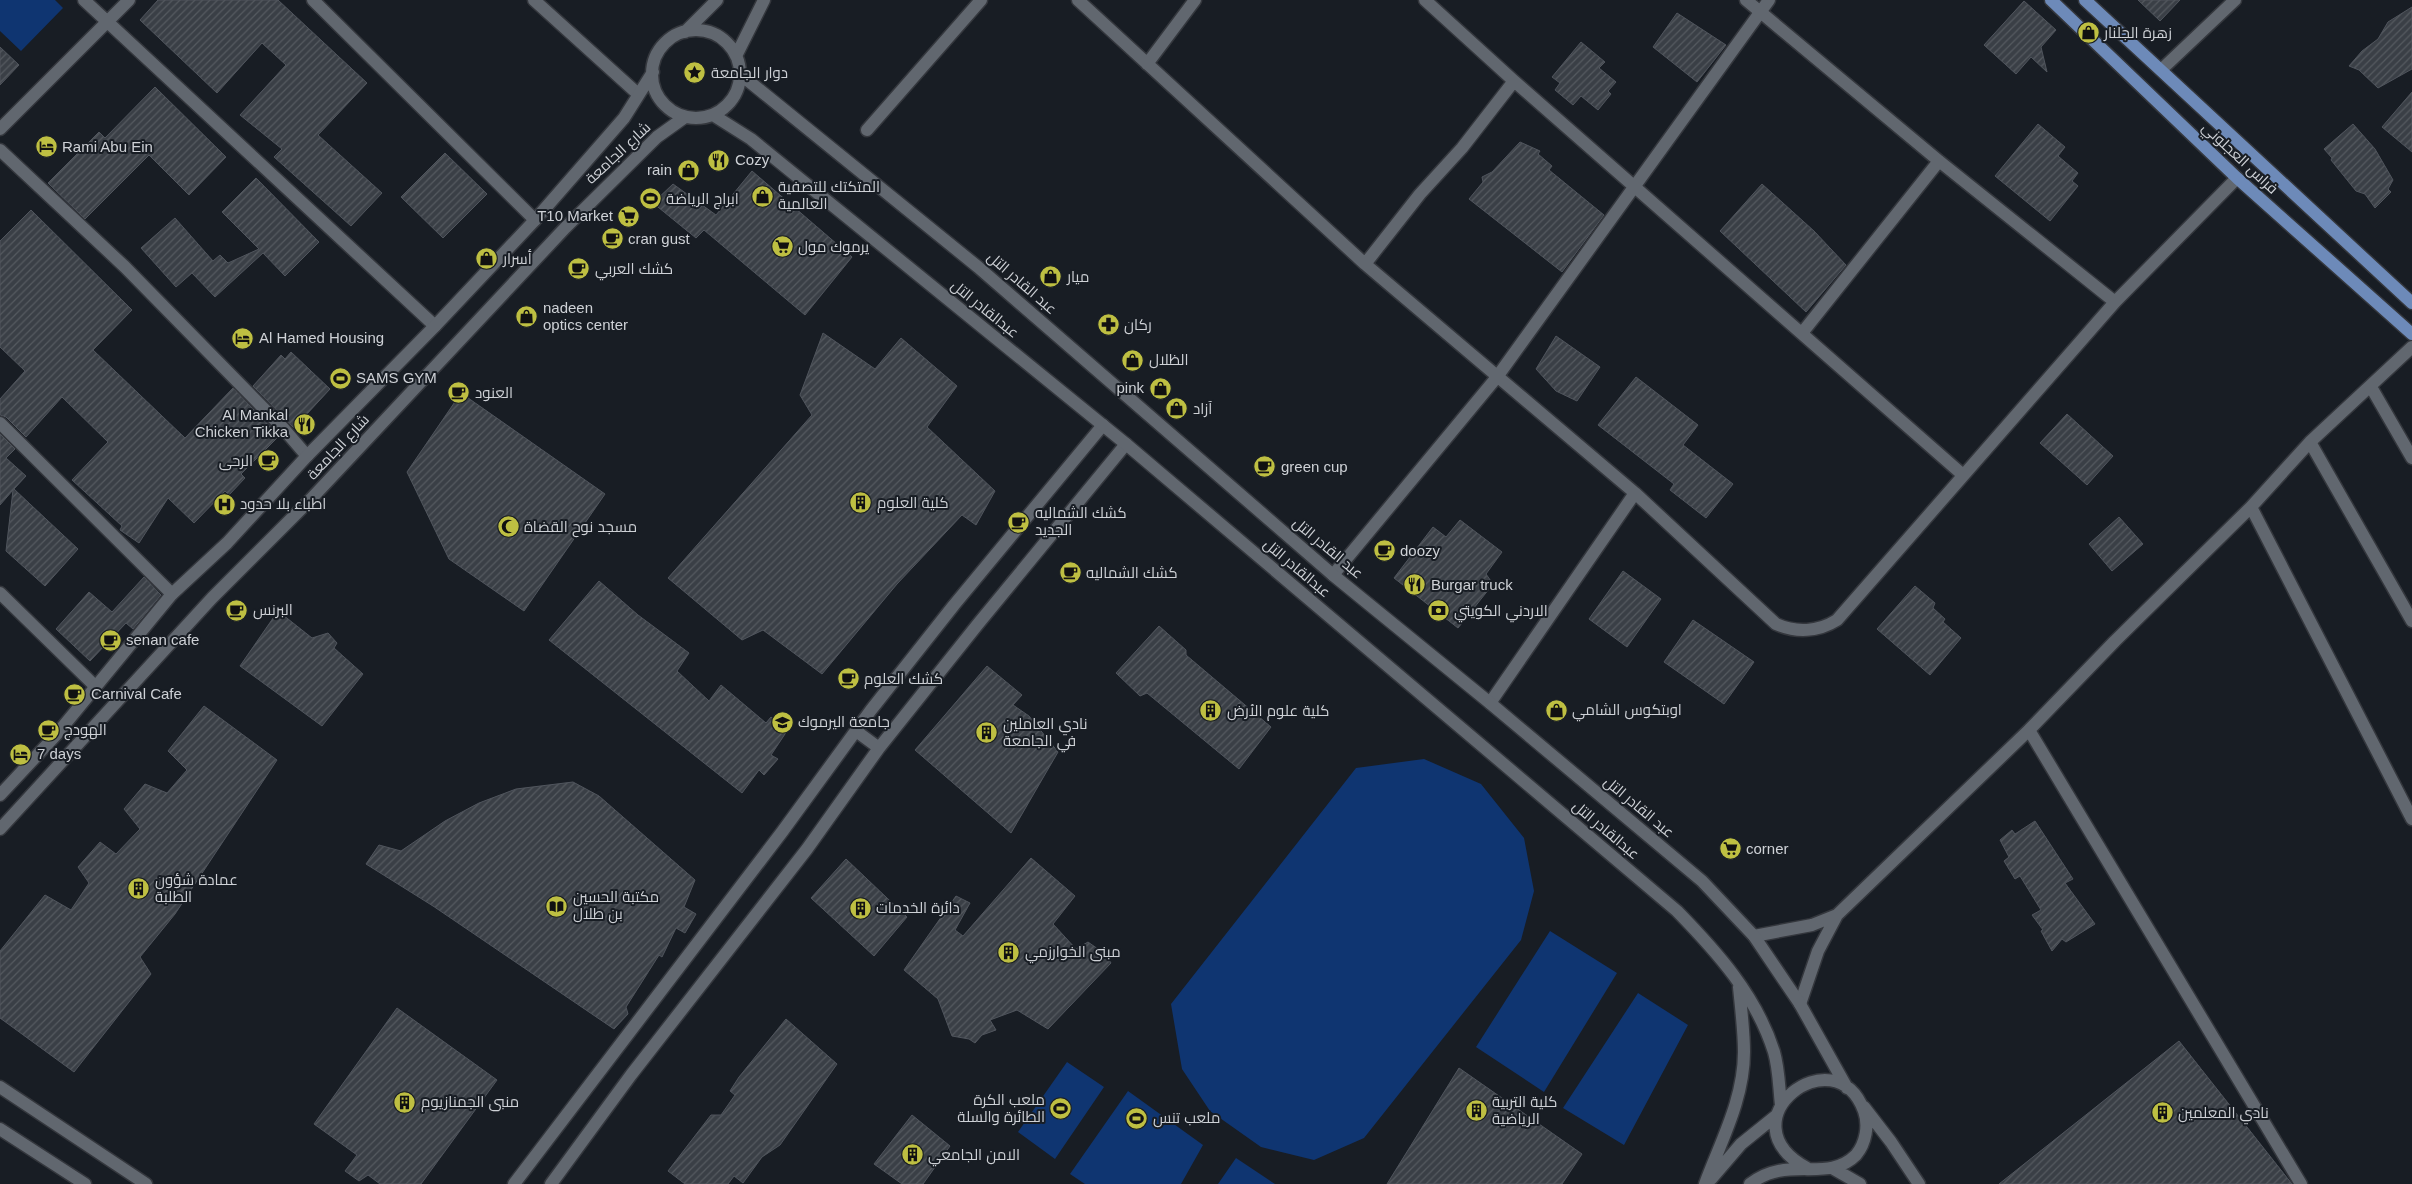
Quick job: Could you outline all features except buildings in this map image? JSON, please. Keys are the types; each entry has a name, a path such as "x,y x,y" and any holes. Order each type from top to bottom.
{"main road":[{"name":"فراس العجلوني","path":"2051,0 2237,178 2412,334"},
{"name":"فراس العجلوني","path":"2085,0 2412,303"}],"street":[{"path":"84,0 435,326"},
{"path":"0,129 129,0"},
{"path":"313,0 534,220"},
{"path":"534,0 638,94"},
{"path":"684,32 709,32 730,46 736,56 740,74 738,87 733,99 724,109 713,115 700,118 685,117 672,111 661,100 654,87 652,72 655,58 662,47 672,38 684,32 718,0"},
{"path":"736,56 764,0"},
{"path":"867,130 980,0"},
{"path":"1078,0 1365,264 1636,493 1776,624 1793,631 1826,626 1837,620 2115,302 2237,178"},
{"path":"1146,64 1195,0"},
{"path":"1425,0 1514,81 1963,475"},
{"path":"1746,0 1939,160 2115,302"},
{"path":"1333,575 1497,377 1769,0"},
{"path":"2161,70 2235,0"},
{"name":"شارع الجامعة","path":"0,795 56,735 172,594 228,543 307,456 435,326 534,220 624,118 652,72"},
{"name":"عبد القادر التل","path":"740,74 978,266 1333,575 1490,703 1702,881 1754,936 1800,1004 1847,1088"},
{"path":"1365,264 1420,194 1462,148 1514,81"},
{"name":"عبدالقادر التل","path":"713,115 751,139 1126,444 1677,911 1714,949 1738,979 1764,1028 1774,1053 1779,1110"},
{"name":"شارع الجامعة","path":"0,829 212,598 311,499 565,228 639,153 657,137 685,117"},
{"path":"0,150 125,266 283,428 307,456"},
{"path":"1802,333 1939,160"},
{"path":"1800,1004 1818,951 1837,915 2029,730 2115,641 2251,507 2310,442 2371,387 2412,346"},
{"path":"2371,387 2412,458"},
{"path":"0,423 172,594"},
{"path":"514,1184 782,832 856,731 954,605 1103,426"},
{"path":"2310,442 2412,621"},
{"path":"551,1184 632,1075 807,849 879,748 1126,444"},
{"path":"1490,703 1636,493"},
{"path":"2251,507 2412,819"},
{"path":"0,593 96,687"},
{"path":"2029,730 2301,1184"},
{"path":"856,731 879,748"},
{"path":"1754,936 1812,925 1837,915"},
{"path":"1706,1184 1734,1113 1742,1077 1744,1052 1738,979"},
{"path":"1706,1184 1741,1144 1779,1110 1790,1093 1802,1084 1817,1080 1833,1082 1847,1088 1878,1123 1919,1184"},
{"path":"0,1087 146,1184"},
{"path":"1779,1110 1776,1132 1782,1148 1792,1160 1807,1168 1820,1171 1834,1169 1847,1163 1857,1153 1864,1141 1866,1127 1864,1113 1858,1100"},
{"path":"0,1129 85,1184"},
{"path":"1750,1184 1760,1176 1775,1170 1807,1168"},
{"path":"1834,1169 1860,1184"}],"shaded area":[{"path":"0,0 55,0 63,8 21,51 0,31"},
{"path":"1424,759 1481,784 1524,838 1534,891 1521,940 1364,1138 1314,1160 1261,1147 1210,1111 1182,1069 1171,1004 1356,768"},
{"path":"1550,931 1617,973 1544,1092 1476,1047"},
{"path":"1638,993 1688,1025 1624,1145 1563,1108"},
{"name":"ملعب الكرة الطائرة والسلة","path":"1067,1062 1104,1087 1055,1159 1018,1132"},
{"name":"ملعب تنس","path":"1128,1091 1203,1145 1181,1184 1085,1184 1070,1174"},
{"path":"1236,1158 1275,1184 1218,1184"}],"place":[{"name":"زهرة الجلنار","path":"2088,33"},
{"name":"دوار الجامعة","path":"695,73"},
{"name":"Rami Abu Ein","path":"46,147"},
{"name":"Cozy","path":"719,160"},
{"name":"rain","path":"688,170"},
{"name":"المتكتك للتصفية العالمية","path":"762,196"},
{"name":"ابراج الرياضة","path":"650,199"},
{"name":"T10 Market","path":"629,216"},
{"name":"cran gust","path":"612,239"},
{"name":"يرموك مول","path":"782,247"},
{"name":"أسرار","path":"487,259"},
{"name":"كشك العربي","path":"579,269"},
{"name":"ميار","path":"1051,277"},
{"name":"nadeen optics center","path":"527,317"},
{"name":"ركان","path":"1108,325"},
{"name":"Al Hamed Housing","path":"243,338"},
{"name":"الظلال","path":"1133,360"},
{"name":"SAMS GYM","path":"340,378"},
{"name":"pink","path":"1160,388"},
{"name":"العنود","path":"459,393"},
{"name":"آزاد","path":"1177,409"},
{"name":"Al Mankal Chicken Tikka","path":"304,424"},
{"name":"الرحى","path":"269,461"},
{"name":"green cup","path":"1265,467"},
{"name":"كلية العلوم","path":"861,503"},
{"name":"اطباء بلا حدود","path":"224,504"},
{"name":"كشك الشماليه الجديد","path":"1019,522"},
{"name":"مسجد نوح القضاة","path":"508,527"},
{"name":"doozy","path":"1384,551"},
{"name":"كشك الشماليه","path":"1070,573"},
{"name":"Burgar truck","path":"1415,585"},
{"name":"البرنس","path":"237,610"},
{"name":"الاردني الكويتي","path":"1438,611"},
{"name":"senan cafe","path":"110,640"},
{"name":"كشك العلوم","path":"848,679"},
{"name":"Carnival Cafe","path":"75,694"},
{"name":"اوبتكوس الشامي","path":"1556,710"},
{"name":"كلية علوم الأرض","path":"1211,711"},
{"name":"جامعة اليرموك","path":"782,722"},
{"name":"الهودج","path":"48,730"},
{"name":"نادي العاملين في الجامعة","path":"987,733"},
{"name":"7 days","path":"21,754"},
{"name":"corner","path":"1730,849"},
{"name":"عمادة شؤون الطلبة","path":"139,889"},
{"name":"مكتبة الحسين بن طلال","path":"557,906"},
{"name":"دائرة الخدمات","path":"860,908"},
{"name":"مبنى الخوارزمي","path":"1009,952"},
{"name":"منبى الجمنازيوم","path":"405,1102"},
{"name":"ملعب الكرة الطائرة والسلة","path":"1061,1109"},
{"name":"كلية التربية الرياضية","path":"1476,1111"},
{"name":"نادي المعلمين","path":"2162,1113"},
{"name":"ملعب تنس","path":"1137,1118"},
{"name":"الامن الجامعي","path":"912,1155"}]}
